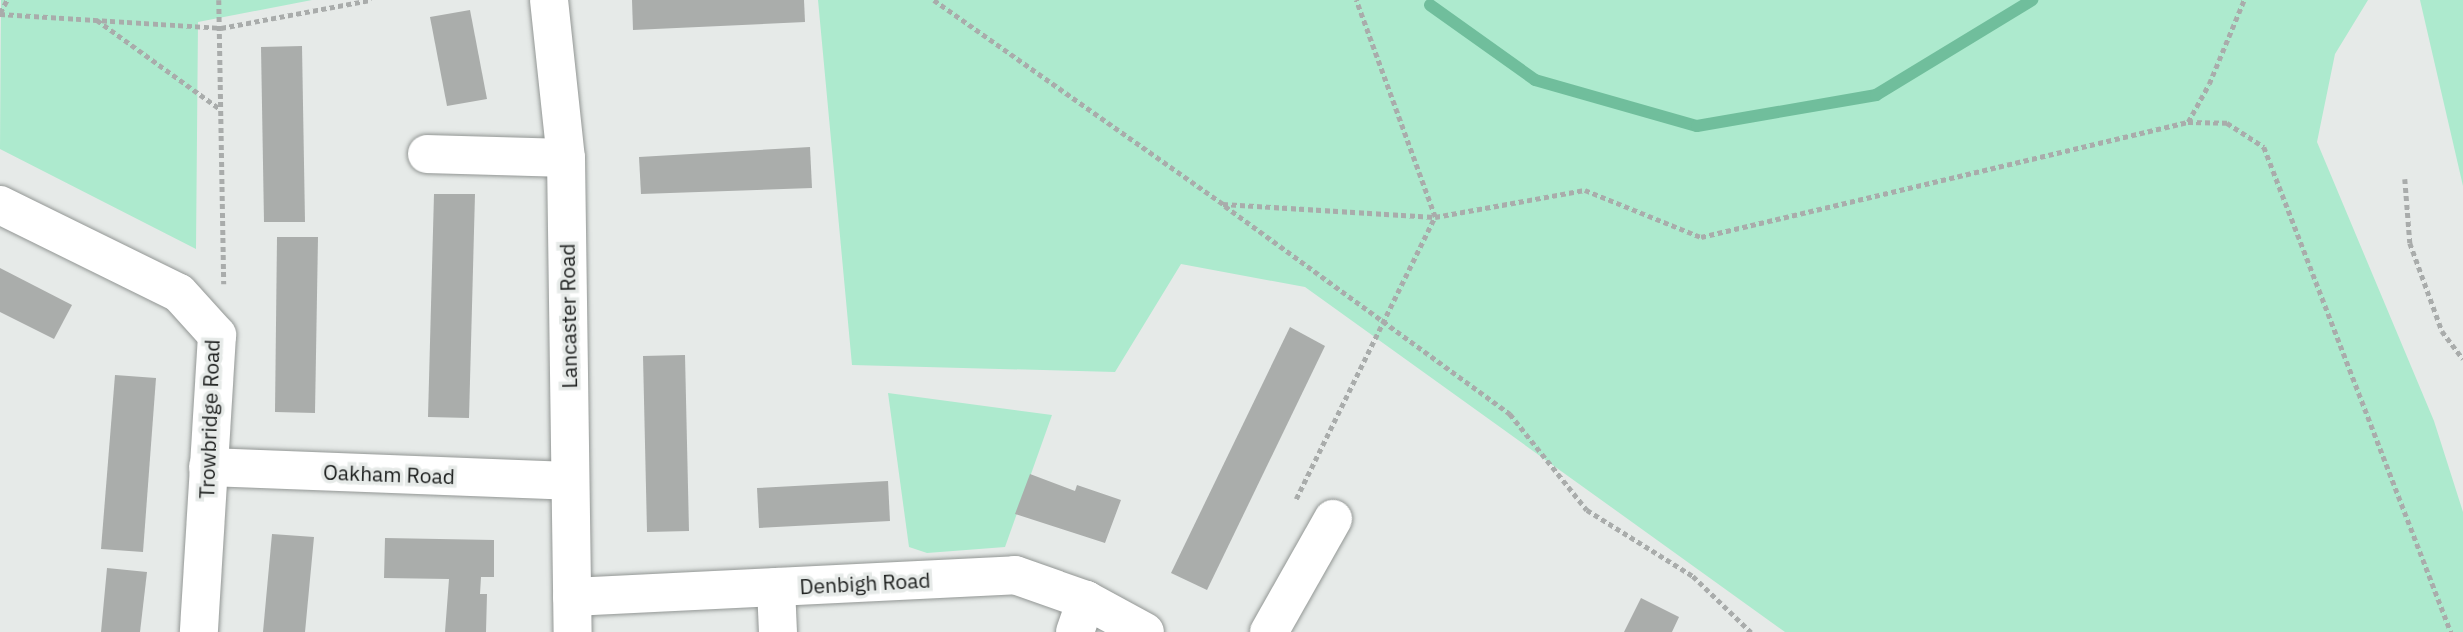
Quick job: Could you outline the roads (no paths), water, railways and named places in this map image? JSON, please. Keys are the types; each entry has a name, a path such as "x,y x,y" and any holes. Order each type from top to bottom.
{"street":[{"name":"Lancaster Road","path":"550,0 566,158 573,615"},
{"path":"427,154 566,158"},
{"name":"Trowbridge Road","path":"0,205 179,293 217,335 199,632"},
{"name":"Oakham Road","path":"208,467 570,481"},
{"path":"1269,632 1333,519"},
{"name":"Denbigh Road","path":"573,615 776,587 1014,575 1080,616 1145,632"},
{"path":"776,587 778,632"}],"waterway":[{"path":"1430,5 1535,80 1697,126 1876,95 2032,0"}]}
